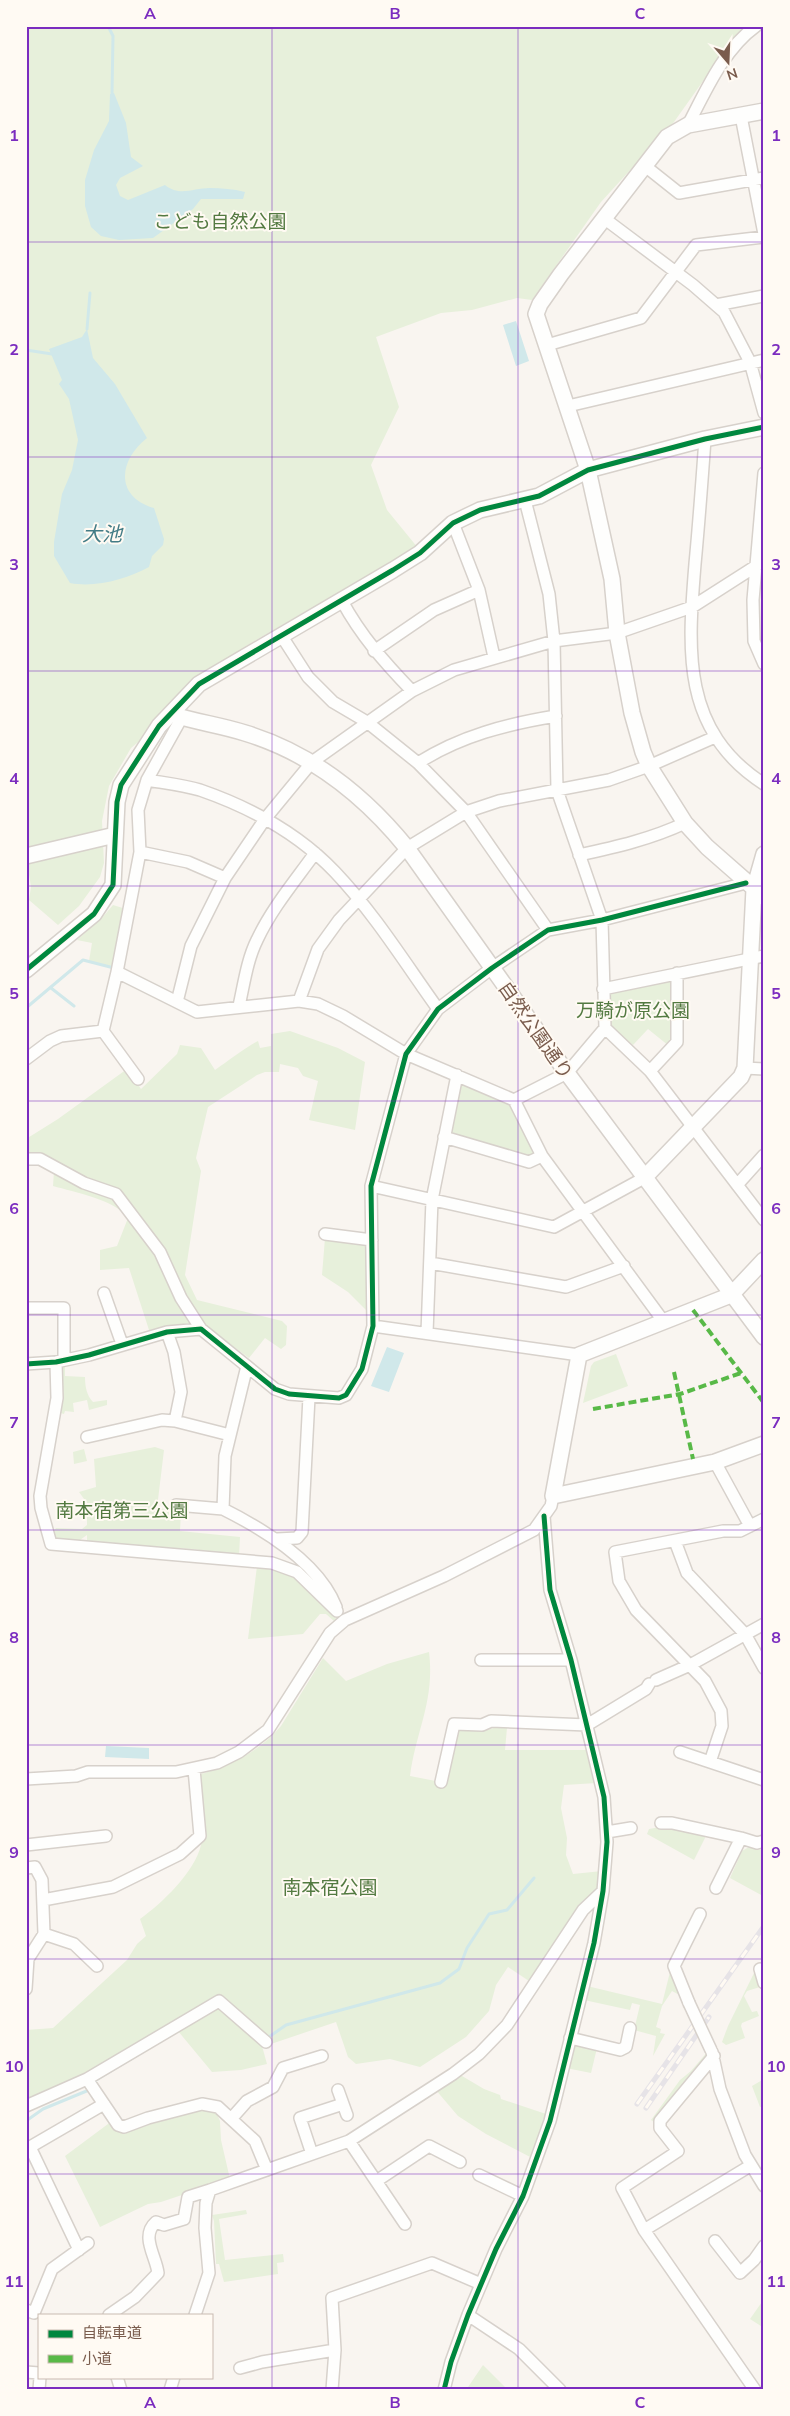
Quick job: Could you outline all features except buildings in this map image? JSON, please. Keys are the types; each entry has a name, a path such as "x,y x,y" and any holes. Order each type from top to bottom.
{"street":[{"path":"688,125 724,60 743,36 756,26"},
{"path":"757,889 685,823 649,766 634,720 617,633 612,579 588,470 547,345 538,326 536,314 540,304 667,137 688,125 764,112"},
{"path":"547,345 641,318 696,245 764,235 758,179 741,116"},
{"path":"645,166 680,193 758,179"},
{"path":"605,219 676,272 724,312 750,362 764,413"},
{"path":"716,304 764,296"},
{"path":"568,406 764,360"},
{"path":"138,1079 103,1031 117,972 140,852 138,810 148,780 176,716 199,684 342,601 420,553 453,523 480,510 539,496 588,470 705,439 764,427"},
{"path":"705,439 692,607 690,649 693,671 703,713 715,737 743,771 764,784"},
{"path":"764,473 760,563 753,600 754,641 764,664"},
{"path":"525,500 549,594 554,641 557,790 602,920 602,989 605,1028 650,1071 692,1129 764,1220"},
{"path":"453,523 479,590 494,657"},
{"path":"177,1002 192,946 225,878 265,819 312,762 412,691 454,670 554,641 617,633 692,607 760,563"},
{"path":"374,651 434,610 479,590"},
{"path":"342,601 356,626 374,651 412,691"},
{"path":"281,635 308,677 333,702 367,722 418,763 466,812 548,930"},
{"path":"26,970 94,914 113,885 117,802 121,785 148,740 176,716"},
{"name":"自然公園通り","path":"176,716 245,733 282,747 336,777 383,818 407,848 566,1073 764,1337"},
{"path":"418,763 431,755 491,730 556,716"},
{"path":"299,1001 318,949 339,920 407,848 466,812 499,801 609,780 649,766 715,737"},
{"path":"148,780 198,790 235,804 265,819 298,840 335,871 358,899 438,1008"},
{"path":"579,855 638,842 660,835 685,823"},
{"path":"26,856 115,835"},
{"path":"140,852 188,862 225,878"},
{"path":"239,1006 256,941 272,911 315,854"},
{"path":"371,1186 554,1227 644,1178 741,1077 745,1068 757,957 757,889 764,854"},
{"path":"26,1159 40,1159 84,1183 116,1194 160,1252 181,1298 201,1329 276,1389 290,1394 338,1398 346,1395 362,1369 373,1326 371,1186 406,1054 438,1008 548,930 757,889"},
{"path":"602,989 757,957"},
{"path":"117,972 197,1012 299,1001 318,1004 344,1016 406,1054 514,1100 542,1156 664,1322"},
{"path":"650,1071 677,1042 678,973"},
{"path":"514,1100 566,1073 605,1028"},
{"path":"26,1059 50,1041 62,1036 103,1031"},
{"path":"745,1068 764,1069"},
{"path":"427,1333 432,1200 457,1075"},
{"path":"444,1137 529,1162 542,1156"},
{"path":"737,1185 764,1155"},
{"path":"325,1234 372,1240"},
{"path":"373,1326 579,1355 731,1295 764,1260"},
{"path":"430,1263 566,1287 624,1266"},
{"path":"104,1293 122,1344"},
{"path":"26,1308 64,1308 57,1398 40,1496 50,1544 272,1563 297,1572 345,1620"},
{"path":"26,1364 60,1361 167,1332 201,1329"},
{"path":"167,1332 174,1352 182,1392 175,1421"},
{"path":"26,1779 76,1776 88,1772 176,1772 217,1763 239,1752 268,1730 330,1633 345,1620 444,1576 534,1530 551,1506 579,1355"},
{"path":"223,1509 225,1456 247,1366"},
{"path":"277,1539 297,1538 302,1532 309,1396"},
{"path":"87,1437 162,1420 175,1421 230,1435"},
{"path":"553,1496 715,1462 764,1444"},
{"path":"715,1462 750,1526"},
{"path":"176,1505 223,1509 255,1525 277,1539 292,1551 331,1593 337,1611"},
{"path":"444,2390 451,2362 468,2315 523,2196 550,2121 594,1943 603,1891 606,1832 604,1797 571,1660 550,1590 544,1516"},
{"path":"710,1762 722,1726 722,1718 705,1681 636,1610 620,1581 615,1552 722,1531 740,1532 764,1519"},
{"path":"675,1541 687,1573 745,1634 764,1668"},
{"path":"442,1782 454,1724 482,1725 491,1722 587,1725 646,1689 652,1682 690,1665 764,1624"},
{"path":"481,1660 571,1660"},
{"path":"680,1752 764,1780"},
{"path":"43,1900 113,1888 180,1854 200,1836 194,1769"},
{"path":"661,1823 672,1823 757,1843 764,1841"},
{"path":"606,1832 631,1828"},
{"path":"26,1845 106,1836"},
{"path":"716,1888 740,1838"},
{"path":"26,1868 35,1867 42,1880 44,1934 28,1959 26,1989"},
{"path":"110,2314 135,2297 158,2273 157,2262 148,2240 151,2226 156,2222 164,2225 184,2219 188,2196 349,2141 453,2074 480,2054 507,2025 583,1910 603,1891"},
{"path":"700,1914 674,1966 712,2053 720,2088 750,2166 764,2186"},
{"path":"44,1934 74,1944 97,1966"},
{"path":"760,1969 764,1983"},
{"path":"26,2106 87,2079 219,2001 266,2042"},
{"path":"570,2038 620,2050 626,2047 630,2028"},
{"path":"712,2053 660,2121 660,2128 678,2151 622,2188 644,2230 755,2390"},
{"path":"231,2119 247,2101 273,2087 283,2068 322,2056"},
{"path":"87,2079 118,2125 124,2126 202,2104 218,2107 255,2141 267,2170"},
{"path":"312,2154 300,2118 345,2109 338,2090"},
{"path":"26,2310 34,2313 52,2269 83,2246 30,2146 104,2104"},
{"path":"349,2141 378,2180 405,2224"},
{"path":"378,2180 429,2146 460,2162"},
{"path":"644,2230 750,2166"},
{"path":"479,2175 523,2196"},
{"path":"195,2314 209,2273 205,2228 206,2203 210,2190"},
{"path":"716,2241 740,2273 754,2260 764,2246"},
{"path":"332,2390 335,2350 332,2298 432,2263 481,2284"},
{"path":"468,2315 520,2349 560,2390"},
{"path":"240,2368 262,2362 335,2350"},
{"path":"117,2378 121,2390"},
{"path":"170,2390 174,2378"}],"green space":[{"name":"こども自然公園","path":"26,26 748,26 735,36 674,122 601,202 532,300 517,298 472,310 441,313 376,337 399,407 371,465 387,510 418,548 358,585 308,610 246,646 183,692 161,711 142,739 131,748 109,786 102,821 104,863 100,877 79,906 58,925 29,900 31,887 28,868 26,870"},
{"path":"113,905 126,909 113,967 89,961 92,943 77,940 101,919"},
{"name":"万騎が原公園","path":"674,978 674,1040 669,1046 648,1029 633,1045 609,1026 607,992"},
{"path":"290,1031 338,1048 365,1062 355,1130 309,1120 318,1081 303,1076 298,1068 280,1064 279,1072 265,1072 257,1075 208,1107 196,1158 201,1171 185,1275 197,1300 282,1321 287,1326 286,1345 281,1349 265,1338 249,1358 204,1325 149,1330 129,1268 100,1270 100,1250 117,1246 128,1218 114,1206 105,1202 53,1186 54,1171 26,1157 26,1139 58,1119 127,1069 141,1089 177,1054 180,1045 201,1048 215,1070 258,1041 260,1048 271,1046 271,1034"},
{"path":"460,1080 511,1103 537,1155 528,1159 448,1135"},
{"path":"325,1238 366,1242 369,1313 348,1292 322,1275"},
{"path":"616,1354 628,1386 583,1403 591,1366 594,1362"},
{"path":"65,1363 65,1376 85,1377 85,1384 91,1400 93,1402 107,1400 107,1405 89,1410 87,1400 73,1403 74,1412 65,1411 64,1414 57,1412 58,1364"},
{"name":"南本宿第三公園","path":"155,1447 164,1450 157,1508 181,1511 180,1531 240,1537 239,1556 193,1549 87,1543 87,1535 77,1542 56,1538 53,1532 56,1528 82,1529 87,1525 87,1503 79,1492 96,1487 94,1459"},
{"path":"84,1449 87,1461 74,1464 73,1452"},
{"path":"257,1566 283,1572 294,1577 311,1591 337,1619 334,1621 326,1614 320,1614 303,1634 248,1639"},
{"name":"南本宿公園","path":"429,1652 430,1670 427,1701 410,1776 446,1783 458,1731 464,1729 483,1731 507,1728 505,1750 591,1750 597,1783 564,1785 561,1808 567,1838 566,1855 573,1874 602,1871 599,1891 532,1983 508,1967 496,1985 489,2011 466,2037 420,2067 390,2059 356,2064 348,2057 336,2022 271,2044 217,1997 90,2072 26,2102 26,2030 53,2028 127,1960 137,1944 146,1936 140,1919 158,1905 176,1886 185,1876 198,1855 201,1845 202,1828 197,1775 232,1763 254,1750 273,1735 281,1726 323,1658 346,1681 387,1664"},
{"path":"666,1826 706,1836 694,1860 647,1834 649,1829"},
{"path":"749,1847 759,1850 764,1849 763,1896 730,1878 742,1851"},
{"path":"671,1968 685,1998 672,1991 662,2006 656,2027 661,2029 660,2033 665,2034 653,2056 656,2036 634,2030 640,2005 632,2003 630,2010 584,2000 587,1986 662,2004"},
{"path":"755,1971 760,1987 747,1991 744,1996 752,2012 757,2011 759,2016 742,2023 741,2026 745,2038 726,2045 722,2042 728,2026"},
{"path":"218,2008 262,2046 267,2064 241,2070 212,2072 178,2031"},
{"path":"572,2042 597,2048 591,2073 566,2068"},
{"path":"709,2050 711,2054 654,2122 651,2120 680,2080 691,2071"},
{"path":"457,2073 484,2089 500,2095 501,2099 549,2115 534,2159 486,2134 458,2116 435,2089"},
{"path":"764,2079 764,2106 760,2107 752,2086"},
{"path":"202,2109 216,2112 220,2121 221,2140 230,2179 161,2202 148,2204 100,2227 65,2156 112,2121 117,2129"},
{"path":"246,2210 247,2214 219,2219 225,2260 283,2254 284,2262 277,2263 278,2274 224,2282 219,2264 216,2264 214,2221 212,2215"},
{"path":"764,2299 764,2328 750,2319"},
{"path":"483,2365 508,2390 466,2390"}],"water":[{"path":"114,93 126,123 131,157 143,166 120,178 116,185 120,196 128,200 165,185 176,191 204,188 236,190 245,192 243,199 201,199 193,209 153,238 119,240 101,236 91,227 85,206 85,180 94,150 109,121 110,94"},
{"path":"516,321 529,361 516,366 503,325"},
{"name":"大池","path":"87,329 93,358 115,384 147,438 131,457 126,467 125,477 132,495 154,508 164,539 163,545 152,556 149,567 111,581 80,584 70,583 54,556 54,542 62,494 72,470 78,440 69,399 59,384 62,380 49,349 82,337"},
{"path":"387,1347 404,1353 389,1392 371,1386"},
{"path":"106,1746 149,1748 149,1759 105,1757"}],"waterway":[{"path":"108,26 113,36 112,93"},
{"path":"87,329 90,293"},
{"path":"26,350 52,354"},
{"path":"26,1008 83,960 114,968"},
{"path":"51,988 74,1006"},
{"path":"266,2039 286,2025 440,1983 459,1969 467,1948 489,1914 507,1910 534,1878"},
{"path":"26,2121 43,2109 89,2090 96,2080 144,2051"}],"railway":[{"path":"637,2104 764,1926"},
{"path":"646,2108 709,2017"}],"marked path":[{"path":"693,1310 764,1403"},
{"path":"674,1372 693,1459"},
{"path":"593,1409 680,1394 741,1373"}],"cycle path":[{"path":"26,970 94,914 113,885 117,802 121,785 159,726 199,684 393,570 420,553 453,523 480,510 539,496 588,470 705,439 764,427"},
{"path":"26,1364 56,1362 89,1355 167,1332 201,1329 275,1389 289,1394 339,1398 346,1395 362,1369 373,1326 371,1186 406,1054 438,1009 492,968 548,930 602,920 746,883"},
{"path":"444,2390 451,2362 468,2315 496,2249 523,2196 550,2121 594,1943 603,1891 607,1842 604,1797 571,1660 550,1590 544,1516"}]}
